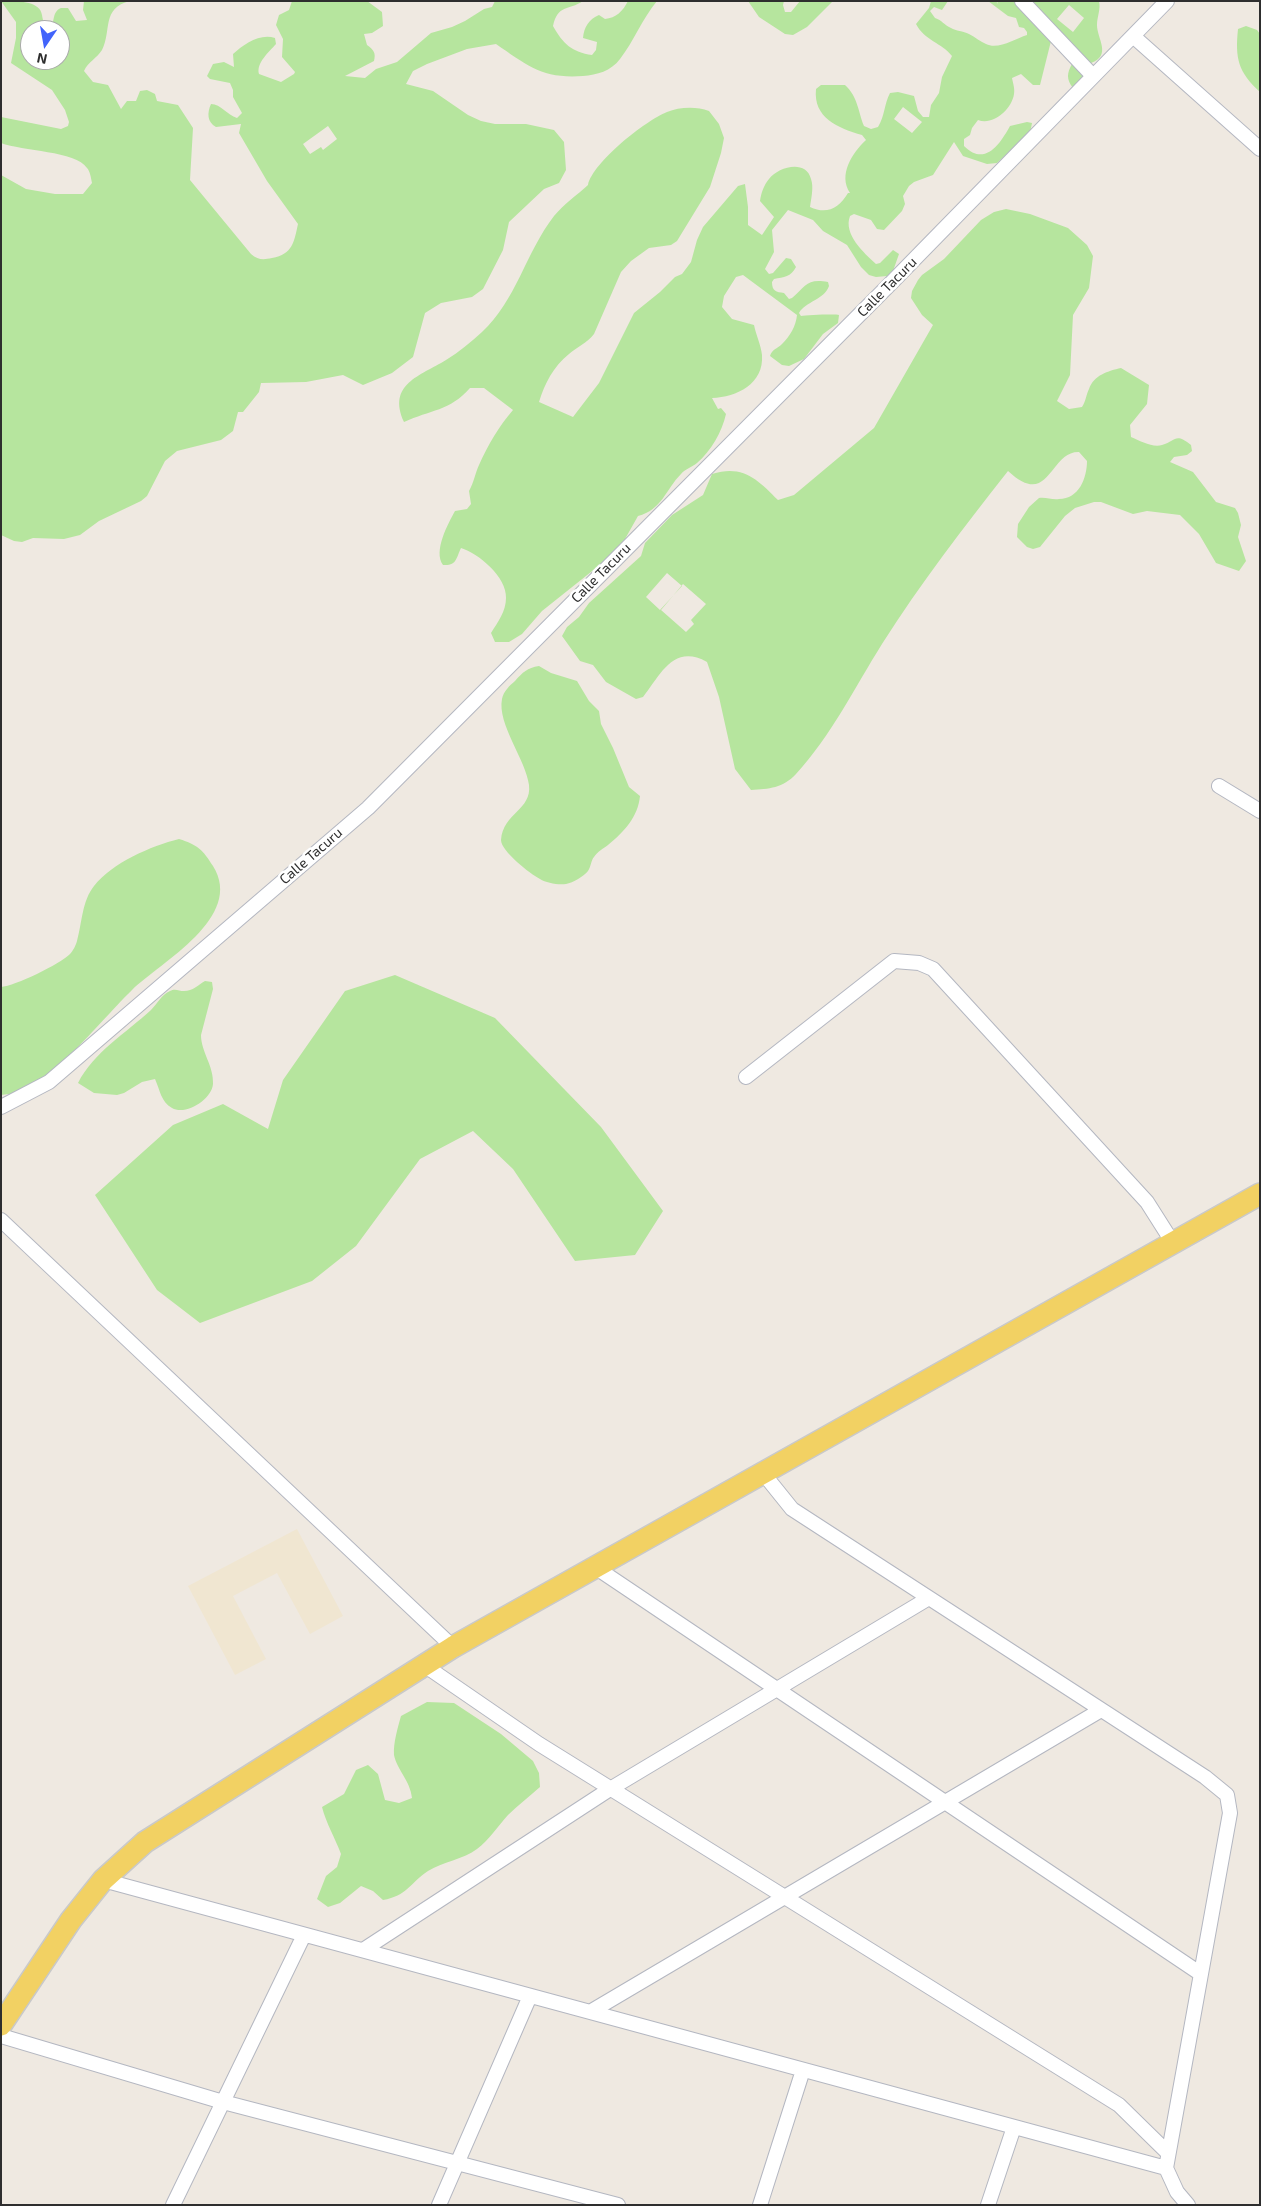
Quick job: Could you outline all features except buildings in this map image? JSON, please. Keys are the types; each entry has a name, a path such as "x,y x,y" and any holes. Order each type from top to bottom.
{"main road":[{"path":"1,2025 71,1920 103,1880 146,1842 453,1647 1260,1194"}],"street":[{"path":"1022,1 1093,76"},
{"name":"Calle Tacuru","path":"1,1107 49,1082 368,808 894,281 1167,1"},
{"path":"1133,36 1260,149"},
{"path":"1219,786 1260,811"},
{"path":"746,1077 894,961 919,963 933,969 1147,1202 1173,1243"},
{"path":"1,1220 453,1647"},
{"path":"763,1473 792,1509 1205,1777 1226,1794 1230,1813 1166,2168 1178,2198 1188,2205"},
{"path":"595,1567 1201,1974"},
{"path":"363,1950 610,1789 929,1598"},
{"path":"424,1665 539,1744 610,1789 1119,2105 1168,2153"},
{"path":"590,2012 1101,1710"},
{"path":"103,1880 1166,2168"},
{"path":"173,2205 304,1934"},
{"path":"440,2205 456,2163 530,1996"},
{"path":"1,2036 223,2102 618,2205"},
{"path":"760,2205 803,2070"},
{"path":"988,2205 1014,2126"}],"shaded area":[{"path":"297,1529 343,1616 310,1634 277,1573 233,1596 266,1659 235,1675 188,1586"}],"green space":[{"path":"1,1 26,2 37,6 40,10 43,20 20,20 20,69 11,63 16,38 16,22"},
{"path":"84,1 130,1 121,4 111,15 102,50 84,71 93,82 108,85 121,109 127,101 136,101 140,91 147,90 155,94 157,101 178,105 193,128 190,180 251,254 258,258 269,259 284,254 288,250 294,242 298,224 267,181 239,133 241,124 216,127 209,120 208,114 211,104 215,104 237,118 242,113 233,97 230,83 210,79 207,76 213,64 224,62 234,67 233,54 237,50 252,40 264,37 275,38 276,44 261,62 259,74 281,82 294,74 295,72 282,57 283,39 276,25 279,15 289,10 292,1 367,1 382,12 383,26 372,33 364,34 367,45 374,52 374,61 345,76 365,78 376,69 397,62 431,33 465,21 484,9 492,7 495,1 583,1 561,11 555,19 553,26 560,38 569,46 579,52 592,55 596,50 597,42 583,38 586,27 592,19 599,15 605,19 616,16 628,1 657,1 620,59 612,67 598,73 569,76 546,73 527,65 496,44 467,49 413,71 406,84 433,91 468,115 481,121 495,124 526,124 554,130 564,142 566,170 559,183 544,189 509,222 503,250 483,289 472,297 441,303 425,313 413,357 392,373 363,385 343,375 306,382 261,383 259,392 243,412 238,412 233,431 221,440 177,451 165,461 147,496 141,501 99,521 80,535 64,539 33,538 22,542 14,541 1,535 1,175 26,189 55,194 83,194 92,183 87,168 81,162 72,158 1,143 1,117 61,129 68,126 69,122 65,110 52,90 22,70 70,70 70,20 53,20 56,12 61,8 68,8 76,21 87,20 83,10","holes":["328,126 337,139 323,150 321,147 310,154 303,144"]},
{"path":"748,1 784,1 785,12 791,12 800,1 833,1 807,27 793,35 785,34 759,17"},
{"path":"931,1 948,1 942,10 934,7 930,11 935,18 953,29 969,34 991,46 996,46 1027,35 1027,32 1024,28 1019,27 1016,18 1008,16 988,1 996,1 998,4 997,1 1099,1 1097,25 1102,46 1101,56 1091,63 1084,81 1073,88 1068,76 1072,64 1051,41 1040,85 1033,85 1021,74 1012,78 1014,94 1010,105 1001,115 990,121 978,120 972,128 970,135 964,139 964,146 972,152 985,154 997,146 1010,126 1027,122 1032,123 1030,133 997,163 987,164 963,156 954,142 933,175 914,182 909,186 903,196 905,204 902,211 884,230 877,229 871,220 854,214 850,216 849,230 852,236 861,249 876,264 880,263 893,250 899,254 893,271 887,276 876,277 869,275 861,267 847,245 823,231 813,220 788,210 772,230 774,252 765,269 769,274 773,273 786,258 791,259 796,267 794,270 789,275 774,279 772,282 774,289 784,293 789,299 811,282 828,282 827,291 799,313 801,316 839,315 838,323 823,334 804,359 789,366 782,365 770,356 790,334 797,315 743,275 736,277 724,296 722,307 732,319 754,325 762,355 761,365 759,374 747,387 731,395 712,398 718,409 721,408 726,414 722,428 715,441 697,463 681,474 653,509 638,516 625,539 606,560 542,611 522,634 509,642 495,642 491,633 506,603 502,582 483,560 468,551 461,548 454,563 448,565 443,565 440,559 440,552 443,538 455,511 467,509 471,504 469,491 486,450 513,410 484,388 470,388 447,406 404,422 400,409 400,399 403,390 417,377 465,347 494,320 504,306 544,230 554,216 588,185 599,165 621,143 646,124 667,112 688,108 699,108 709,111 719,124 724,138 710,187 677,241 671,245 649,248 631,261 621,272 594,334 558,364 544,388 539,402 573,417 599,383 634,313 675,277 682,274 691,262 703,227 738,186 745,184 748,225 762,235 774,217 760,201 764,186 773,175 785,168 798,167 808,173 812,186 810,207 822,210 832,209 850,193 845,179 848,165 856,151 866,140 862,135 836,125 823,114 816,99 816,89 821,85 845,85 855,99 864,126 871,129 878,127 890,93 898,92 914,96 918,111 923,117 929,117 931,105 939,93 942,77 952,56 928,38 916,24 929,8","holes":["1069,5 1084,18 1073,32 1057,19","903,107 922,122 912,133 894,119"]},
{"path":"1246,26 1257,30 1260,34 1260,92 1247,78 1238,56 1238,29"},
{"path":"1006,209 1030,214 1068,228 1087,245 1093,256 1089,288 1073,315 1070,375 1057,401 1069,409 1082,407 1094,380 1106,372 1121,368 1149,385 1147,404 1130,425 1131,437 1155,446 1178,438 1191,445 1192,451 1187,455 1174,457 1170,462 1193,472 1216,502 1235,508 1241,525 1238,537 1246,561 1239,571 1216,563 1199,534 1180,515 1147,511 1133,514 1101,502 1094,502 1075,508 1065,516 1040,547 1033,549 1027,547 1017,537 1018,524 1029,507 1039,498 1056,499 1072,495 1077,491 1083,480 1087,461 1079,452 1069,454 1041,482 1033,484 1022,481 1008,471 927,578 882,644 842,711 809,759 791,779 781,785 751,790 735,769 719,697 707,662 695,657 685,656 676,659 662,672 643,697 636,699 606,682 593,665 580,661 562,636 567,627 579,617 589,603 641,556 645,543 672,515 703,495 712,474 733,471 749,476 757,480 778,500 794,495 874,428 933,325 922,315 911,298 912,291 918,280 944,259 981,220 994,212","holes":["667,573 706,604 691,620 694,624 686,632 661,610 673,596 660,610 646,597"]},
{"path":"539,666 551,673 577,681 589,701 599,711 601,724 629,787 640,796 636,811 625,829 595,855 586,873 575,881 566,884 549,883 535,876 511,856 502,845 501,840 507,824 522,806 529,793 527,775 504,719 502,699 507,689 523,673 528,669"},
{"path":"179,839 199,849 213,866 220,885 218,903 209,920 179,952 132,990 61,1064 30,1087 16,1093 1,1095 1,987 37,974 70,954 77,943 87,898 94,886 111,870 133,856"},
{"path":"395,975 495,1018 601,1127 663,1211 635,1255 575,1261 513,1169 473,1131 420,1159 356,1246 312,1281 200,1323 157,1290 95,1195 173,1125 223,1104 268,1129 283,1080 345,991"},
{"path":"205,981 212,982 213,989 201,1035 203,1047 212,1071 213,1084 212,1090 197,1105 184,1110 172,1108 163,1099 155,1079 142,1082 117,1095 94,1093 78,1083 102,1052 151,1010 164,994 174,990 190,990"},
{"path":"427,1702 454,1703 501,1734 533,1761 539,1773 540,1787 508,1815 477,1849 428,1871 408,1889 398,1895 383,1900 373,1891 361,1886 340,1903 328,1907 317,1899 326,1876 337,1867 341,1854 322,1807 344,1794 356,1770 368,1765 378,1774 385,1800 399,1803 412,1798 409,1786 394,1755 395,1740 401,1716"}]}
